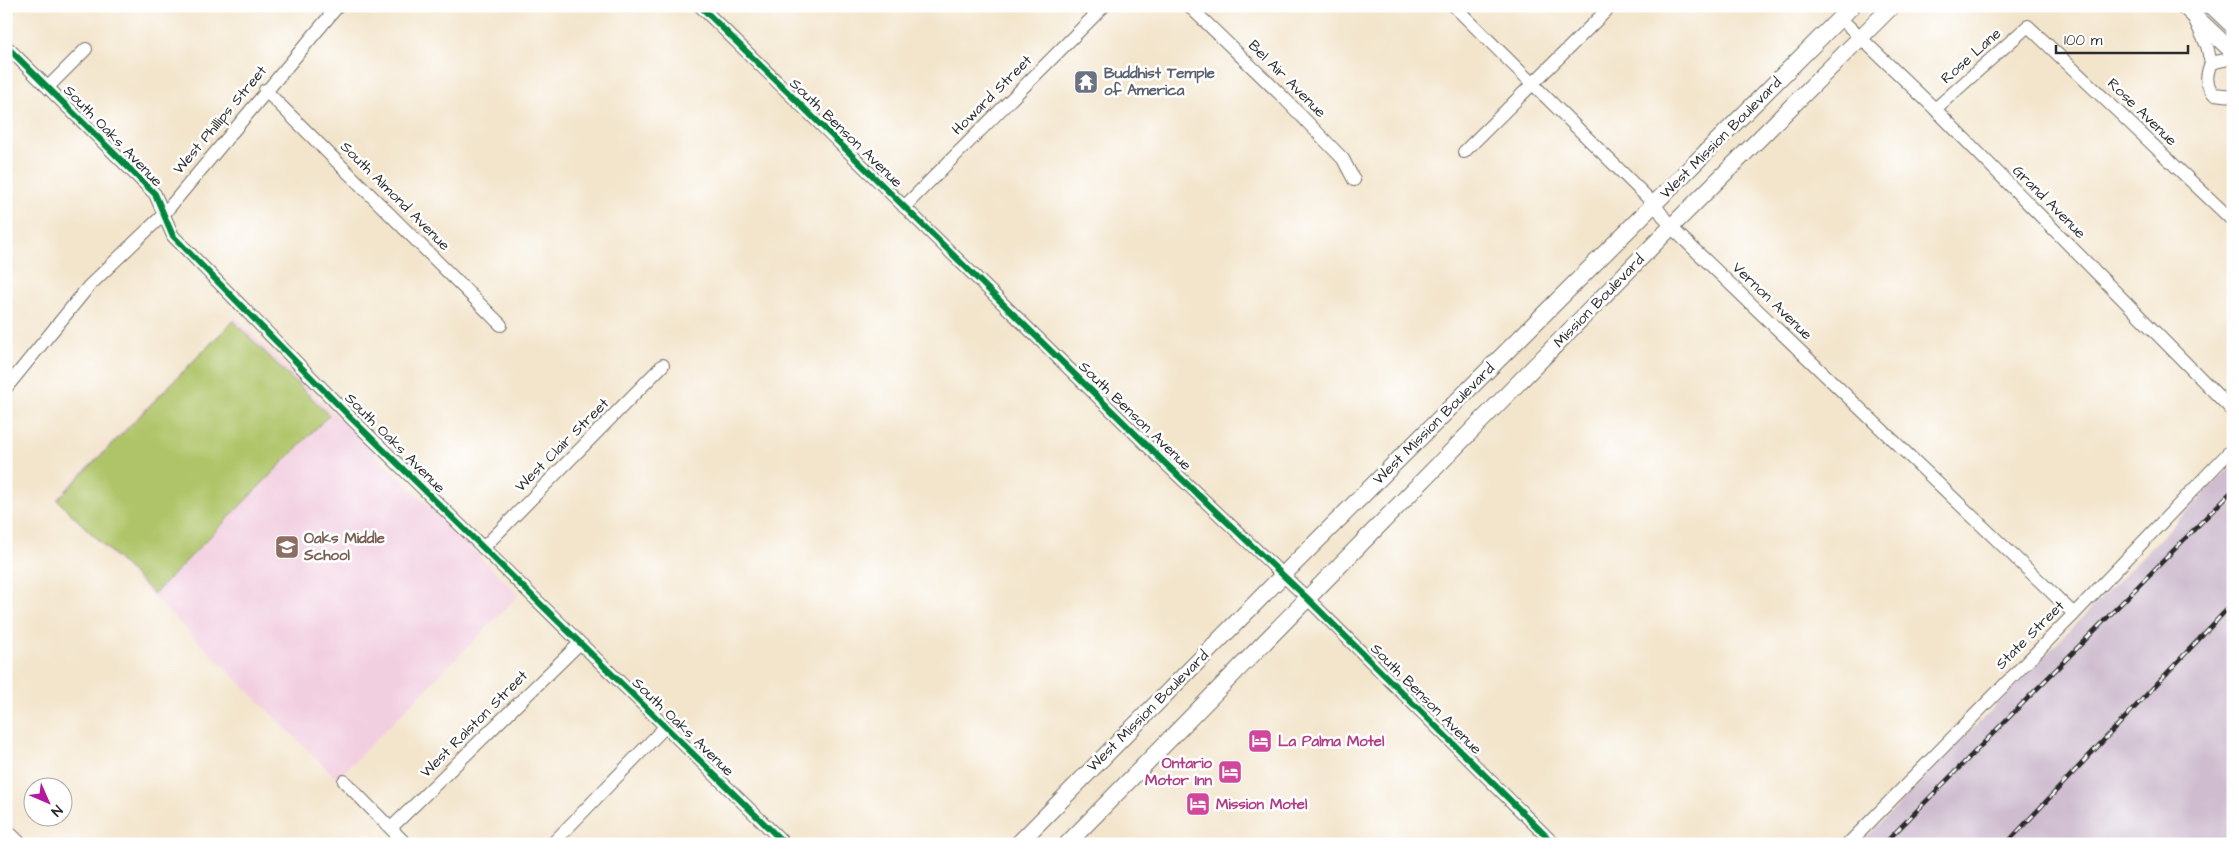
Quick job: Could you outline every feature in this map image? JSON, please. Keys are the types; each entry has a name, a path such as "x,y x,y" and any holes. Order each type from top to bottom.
{"main road":[{"name":"West Mission Boulevard","path":"1018,844 1283,575 1852,6"},
{"name":"Mission Boulevard","path":"1307,598 1671,227 1892,6"},
{"path":"2212,6 2233,26"},
{"path":"2188,11 2233,52"},
{"path":"1067,844 1307,598"}],"street":[{"name":"West Phillips Street","path":"6,388 88,286 163,215 338,6"},
{"name":"South Benson Avenue","path":"700,6 1166,464 1307,598 1554,844"},
{"name":"Howard Street","path":"904,207 1104,6"},
{"name":"Bel Air Avenue","path":"1189,6 1283,97 1343,159 1354,180"},
{"name":"Vernon Avenue","path":"1454,6 1655,205 1671,227 2074,614"},
{"path":"1464,152 1611,6"},
{"path":"2188,11 2207,46 2211,63 2206,73 2209,89 2214,94 2233,96"},
{"name":"Grand Avenue","path":"1840,18 1935,109 2233,411"},
{"name":"Rose Lane","path":"1935,109 2028,26"},
{"name":"Rose Avenue","path":"2028,26 2233,221"},
{"name":"South Oaks Avenue","path":"6,46 155,194 172,236 351,418 579,644 785,844"},
{"path":"48,87 86,49"},
{"path":"2211,63 2233,58"},
{"name":"South Almond Avenue","path":"266,90 501,325"},
{"name":"West Clair Street","path":"483,548 663,366"},
{"name":"State Street","path":"1848,844 2074,614 2233,448"},
{"name":"West Ralston Street","path":"391,828 579,644"},
{"path":"552,844 665,727"},
{"path":"344,782 406,844"},
{"path":"6,829 21,844"}],"shaded area":[{"name":"Oaks Middle School","path":"235,317 519,595 337,779 55,499"},
{"path":"2233,464 2233,841 2230,844 1860,844"}],"green space":[{"path":"233,321 329,415 154,594 57,500"}],"railway":[{"path":"1884,844 2233,490"},
{"path":"2006,844 2233,603"}],"cycle path":[{"path":"700,6 1166,464 1307,598 1554,844"},
{"path":"6,46 155,194 173,236 351,418 785,844"}],"place":[{"name":"Buddhist Temple of America","path":"1086,82"},
{"name":"Oaks Middle School","path":"287,547"},
{"name":"La Palma Motel","path":"1260,741"},
{"name":"Ontario Motor Inn","path":"1230,772"},
{"name":"Mission Motel","path":"1198,804"}]}
